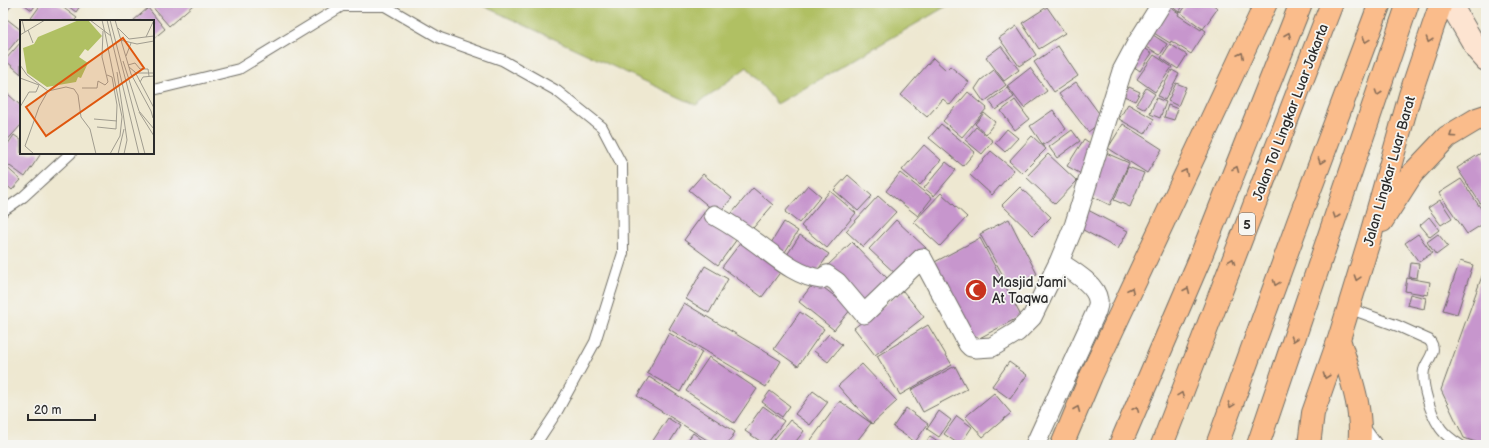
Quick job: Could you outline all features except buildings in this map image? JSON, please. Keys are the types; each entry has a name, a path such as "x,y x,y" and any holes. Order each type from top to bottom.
{"main road":[{"path":"1062,445 1094,368 1266,3"},
{"path":"1120,445 1199,261 1301,3"},
{"name":"Jalan Tol Lingkar Luar Jakarta","path":"1162,445 1332,3"},
{"path":"1217,445 1380,3"},
{"path":"1258,445 1408,3"},
{"name":"Jalan Lingkar Luar Barat","path":"1309,445 1313,413 1339,339 1370,241 1410,95 1441,3"},
{"path":"1450,3 1478,51 1486,60"},
{"path":"1370,241 1412,174 1447,137 1477,119 1486,116"},
{"path":"1339,339 1355,395 1364,440"}],"street":[{"path":"714,214 803,275 821,279 827,275 832,278 864,314 922,258 968,344 971,347 976,348 992,347 1017,332 1032,317 1059,262 1074,226 1122,71 1137,43 1162,3"},
{"path":"1035,445 1096,312 1099,301 1097,295 1085,280 1059,262"}],"lane":[{"path":"154,90 239,68 342,4 385,6 440,38 502,60 529,75 557,91 602,127 622,166 623,253 595,342 556,413 535,445"},
{"path":"3,211 23,197 70,154"},
{"path":"1348,308 1398,326 1429,340 1433,344 1434,349 1424,371 1424,384 1429,404 1440,427 1460,445"}],"green space":[{"path":"477,3 952,3 777,104 747,67 696,105"}],"place":[{"name":"Masjid Jami At Taqwa","path":"976,290"}]}
